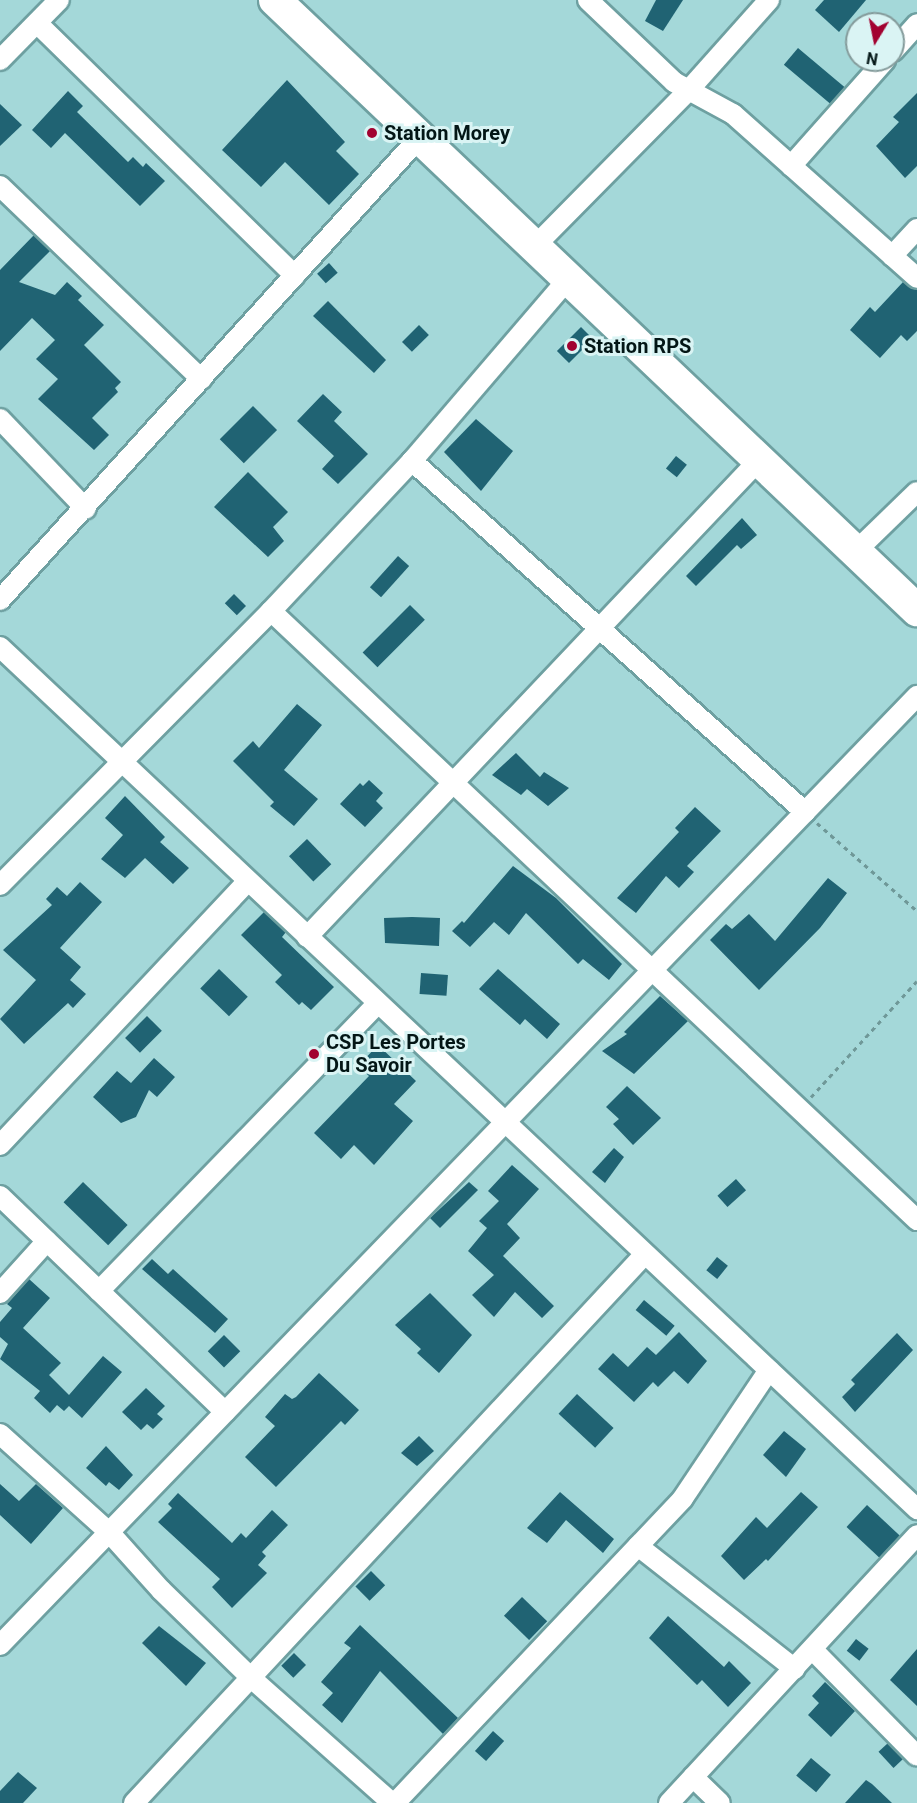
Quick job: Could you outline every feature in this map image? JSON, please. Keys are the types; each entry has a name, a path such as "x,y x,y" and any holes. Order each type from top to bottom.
{"main road":[{"path":"275,0 419,138 536,245 916,608"}],"street":[{"path":"0,60 59,0"},
{"path":"588,0 688,91 733,114 917,278"},
{"path":"536,245 688,91 769,0"},
{"path":"37,23 295,276"},
{"path":"905,38 917,24"},
{"path":"791,166 874,72"},
{"path":"0,600 86,509 419,138"},
{"path":"0,186 201,379"},
{"path":"892,256 917,229"},
{"path":"0,885 271,611 412,461 569,278"},
{"path":"0,419 86,509"},
{"path":"308,937 759,460"},
{"path":"412,461 805,812"},
{"path":"855,552 917,492"},
{"path":"271,611 917,1220"},
{"path":"0,647 917,1509"},
{"path":"0,1645 917,696"},
{"path":"0,1145 248,881"},
{"path":"99,1291 378,1003"},
{"path":"0,1196 225,1412"},
{"path":"0,1293 47,1241"},
{"path":"134,1803 249,1676 645,1254"},
{"path":"0,1434 109,1532 161,1590 249,1676 394,1803 697,1481 769,1370"},
{"path":"669,1803 813,1650 917,1534"},
{"path":"638,1546 795,1669"},
{"path":"813,1650 917,1756"},
{"path":"693,1777 720,1803"}],"path":[{"path":"805,812 917,911"},
{"path":"800,1109 917,981"}],"building":[{"path":"656,0 683,0 663,31 645,21"},
{"path":"824,0 866,0 856,12 845,12 845,25 839,32 815,10"},
{"path":"798,48 845,87 831,104 784,65"},
{"path":"287,80 345,142 336,151 359,174 329,205 285,162 261,187 222,150"},
{"path":"68,91 83,106 77,112 128,162 133,157 143,167 146,163 165,181 140,206 65,133 51,148 32,130"},
{"path":"917,93 917,166 905,178 876,146 899,122 893,117"},
{"path":"0,104 22,125 0,146"},
{"path":"34,235 50,251 19,282 55,295 67,282 82,296 78,300 104,325 84,345 121,382 115,388 118,392 92,418 109,435 94,450 38,399 58,379 36,359 55,340 32,318 0,351 0,270"},
{"path":"329,263 338,273 326,283 317,274"},
{"path":"903,282 917,290 917,331 907,341 901,335 880,358 850,330 870,307 875,312"},
{"path":"328,301 386,360 374,373 313,316"},
{"path":"419,325 429,335 412,352 402,342"},
{"path":"581,327 593,339 569,363 557,351"},
{"path":"323,394 342,412 334,421 368,454 338,484 322,469 334,456 297,421"},
{"path":"253,406 277,430 244,463 220,439"},
{"path":"476,419 513,451 481,491 444,452"},
{"path":"676,456 687,465 677,477 666,468"},
{"path":"248,472 288,512 273,527 284,541 268,557 214,507"},
{"path":"742,518 757,535 741,549 737,545 696,586 686,576"},
{"path":"398,556 409,566 381,597 370,587"},
{"path":"234,594 246,606 237,615 225,603"},
{"path":"410,605 425,620 377,667 363,652"},
{"path":"297,704 322,725 284,770 318,799 294,826 270,806 274,802 233,761 253,741 259,748"},
{"path":"516,753 540,777 544,772 569,788 548,806 527,789 521,795 492,775"},
{"path":"369,780 383,793 376,801 383,808 365,827 340,804 360,783 363,786"},
{"path":"125,796 165,837 160,842 189,868 173,884 145,858 125,878 101,859 123,835 105,818"},
{"path":"695,807 721,831 687,866 694,872 679,888 666,876 636,913 617,898 679,832 675,828"},
{"path":"307,839 331,864 313,882 289,856"},
{"path":"513,866 556,898 622,964 609,980 583,959 578,964 526,913 509,935 494,922 470,947 452,931 462,921 464,923"},
{"path":"828,878 847,893 820,928 759,990 710,940 726,924 732,929 749,914 775,941"},
{"path":"80,882 102,902 60,948 81,967 70,980 86,994 73,1008 68,1003 24,1044 0,1019 36,980 3,950 52,905 46,899 57,887 67,896"},
{"path":"264,912 286,932 282,937 334,987 311,1010 302,1002 299,1005 275,982 282,975 241,935"},
{"path":"384,918 440,918 439,946 385,943"},
{"path":"219,969 248,997 229,1016 200,988"},
{"path":"498,969 560,1024 547,1039 525,1019 520,1025 479,989"},
{"path":"421,973 448,975 446,996 420,994"},
{"path":"660,996 688,1021 634,1074 602,1051 627,1034 624,1032"},
{"path":"147,1016 162,1031 140,1053 125,1038"},
{"path":"378,1045 416,1081 394,1104 413,1121 374,1165 354,1145 341,1159 314,1133 369,1076 358,1066"},
{"path":"154,1058 175,1077 157,1097 149,1090 136,1117 121,1123 93,1097 117,1071 131,1083"},
{"path":"627,1086 661,1118 633,1145 613,1124 619,1119 606,1107"},
{"path":"614,1148 624,1157 605,1183 592,1172"},
{"path":"512,1165 539,1189 507,1224 520,1238 503,1256 554,1306 542,1318 515,1292 494,1317 472,1295 494,1275 468,1251 487,1228 479,1221 499,1201 488,1191"},
{"path":"736,1179 746,1190 727,1207 717,1196"},
{"path":"83,1182 128,1225 108,1245 64,1202"},
{"path":"469,1182 478,1190 440,1228 430,1218"},
{"path":"717,1257 728,1266 717,1279 706,1270"},
{"path":"152,1259 168,1274 173,1269 228,1319 215,1333 142,1269"},
{"path":"29,1279 50,1298 23,1328 61,1363 49,1375 69,1395 103,1356 122,1372 82,1418 69,1406 64,1411 57,1405 50,1413 34,1398 40,1391 0,1359 8,1344 0,1337 0,1322 12,1308 7,1304"},
{"path":"430,1293 472,1335 439,1373 417,1353 421,1349 395,1325"},
{"path":"644,1300 675,1326 666,1336 636,1310"},
{"path":"679,1332 707,1361 688,1384 674,1371 658,1387 653,1382 634,1402 598,1369 613,1353 628,1367 647,1347 656,1355"},
{"path":"897,1333 913,1350 855,1412 842,1397 855,1384 851,1380"},
{"path":"224,1335 240,1351 224,1368 208,1351"},
{"path":"319,1373 359,1410 345,1425 341,1421 276,1487 245,1457 275,1426 265,1417 285,1394 292,1399 296,1397"},
{"path":"146,1388 165,1406 157,1414 163,1419 153,1429 147,1424 141,1430 122,1412"},
{"path":"577,1394 614,1428 595,1448 559,1414"},
{"path":"784,1431 806,1449 786,1477 763,1455"},
{"path":"419,1436 434,1451 417,1466 401,1453"},
{"path":"106,1446 133,1475 119,1490 109,1482 106,1486 86,1468"},
{"path":"0,1484 19,1501 36,1484 63,1508 31,1544 0,1515"},
{"path":"560,1492 614,1539 603,1553 566,1520 547,1543 527,1528"},
{"path":"801,1492 818,1507 768,1561 766,1559 744,1580 721,1556 756,1517 767,1528"},
{"path":"178,1493 232,1543 241,1533 246,1538 272,1510 288,1525 262,1552 266,1556 258,1565 267,1573 232,1608 212,1587 220,1579 158,1522 172,1508 168,1504"},
{"path":"867,1505 900,1536 879,1558 847,1527"},
{"path":"371,1571 385,1585 370,1601 355,1587"},
{"path":"522,1597 547,1621 529,1640 504,1616"},
{"path":"668,1616 724,1667 729,1661 751,1683 728,1707 702,1680 697,1685 649,1638"},
{"path":"360,1625 458,1718 443,1734 380,1671 342,1723 322,1705 333,1693 321,1682 351,1648 344,1643"},
{"path":"159,1626 206,1663 186,1686 142,1643"},
{"path":"856,1639 869,1649 859,1661 847,1651"},
{"path":"917,1649 917,1706 890,1680"},
{"path":"294,1653 306,1665 293,1678 281,1666"},
{"path":"825,1682 855,1711 831,1737 808,1715 819,1703 812,1696"},
{"path":"493,1731 504,1741 486,1761 475,1751"},
{"path":"888,1743 903,1759 893,1768 878,1752"},
{"path":"811,1758 831,1775 816,1792 796,1776"},
{"path":"18,1772 37,1788 23,1803 0,1803 0,1791"},
{"path":"866,1780 872,1784 892,1803 845,1803"}],"place":[{"name":"Station Morey","path":"372,133"},
{"name":"Station RPS","path":"572,346"},
{"name":"CSP Les Portes Du Savoir","path":"314,1054"}]}
